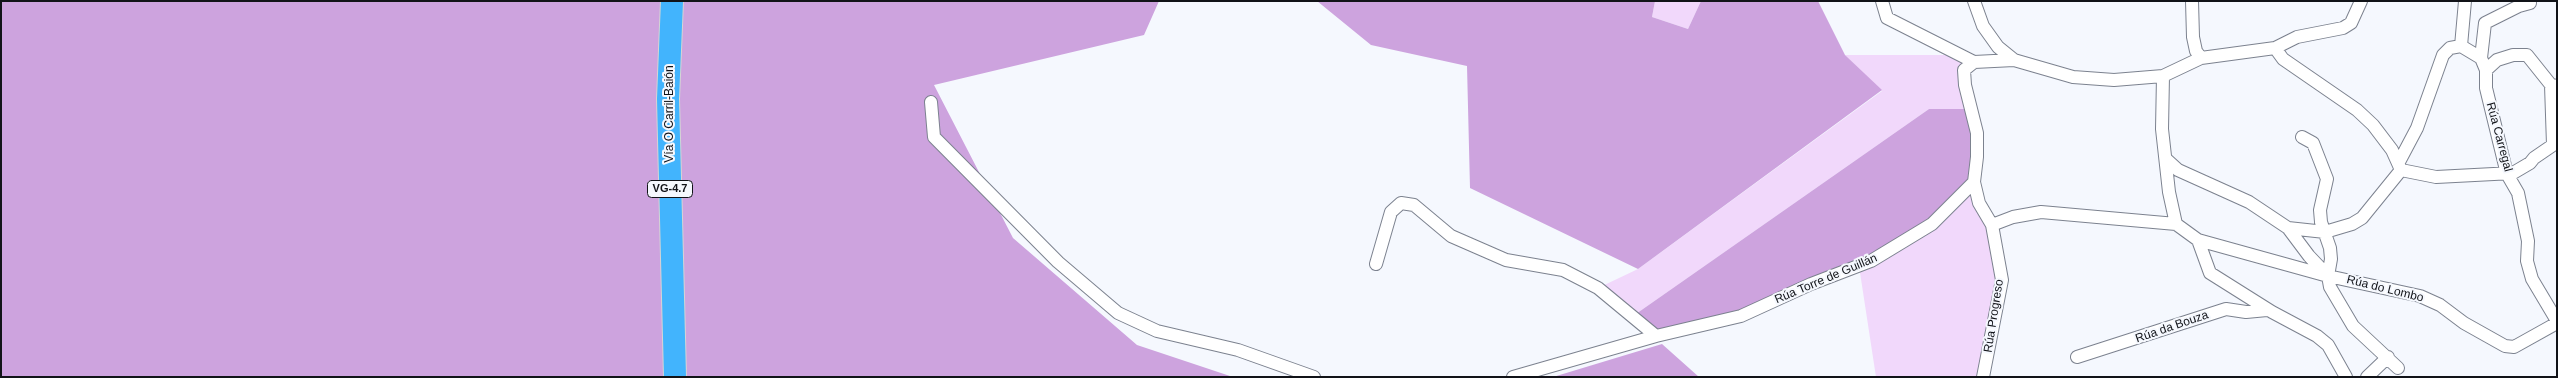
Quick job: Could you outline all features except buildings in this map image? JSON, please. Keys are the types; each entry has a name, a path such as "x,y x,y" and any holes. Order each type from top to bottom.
{"highway":[{"name":"Vía O Carril-Baión","path":"672,1 668,99 675,377"}],"street":[{"path":"1882,1 1887,18 1974,62 2014,60 2073,77 2114,80 2163,76 2201,58 2275,48 2297,37 2343,28 2351,23 2361,1"},
{"path":"1974,1 1983,26 1998,47 2014,60"},
{"path":"2192,1 2193,37 2196,51 2201,58"},
{"path":"2461,46 2465,1"},
{"name":"Rúa Carregal","path":"2530,3 2519,6 2485,23 2483,64 2486,88 2507,174 2518,193 2528,241 2527,261 2532,279 2557,322"},
{"path":"2275,48 2283,59 2357,110 2372,125 2400,166 2436,176 2507,174 2530,163 2553,145 2554,86 2527,55 2513,55 2483,64 2461,46 2450,48 2443,55 2417,128 2400,166 2374,206 2362,218 2352,224 2325,232 2288,228"},
{"path":"1974,62 1964,70 1965,85 1977,133 1978,158 1974,182 1979,203 1992,225 2013,217 2041,212 2176,224 2198,240"},
{"path":"2163,76 2162,129 2167,160 2168,192 2176,224"},
{"path":"931,102 934,137 1058,262 1118,313 1157,331 1238,350 1314,377"},
{"path":"2302,137 2313,143 2327,179 2320,210 2331,259 2328,276 2330,287 2337,302 2354,326 2398,368"},
{"path":"2167,160 2178,170 2250,202 2288,228 2309,256 2328,276"},
{"name":"Rúa Torre de Guillán","path":"1514,377 1656,336 1741,316 1811,284 1871,261 1932,224 1974,182"},
{"path":"1376,264 1391,212 1401,203 1414,205 1451,236 1506,260 1563,270 1590,284 1656,336"},
{"name":"Rúa Progreso","path":"1983,377 2002,280 1992,225"},
{"name":"Rúa do Lombo","path":"2198,240 2328,276 2420,296 2440,305 2464,323 2505,346 2514,347 2557,322"},
{"name":"Rúa da Bouza","path":"2198,240 2210,273 2267,310 2318,336 2328,345 2346,377"},
{"name":"Rúa da Bouza","path":"2077,357 2226,308 2246,312 2267,310"},
{"path":"2367,377 2388,357"}],"shaded area":[{"path":"1,1 1159,1 1144,35 934,85 1013,238 1137,345 1233,377 1,377"},
{"path":"1317,1 1655,1 1652,17 1688,29 1701,1 1818,1 1845,55 1882,90 1638,269 1470,188 1467,66 1371,45"},
{"path":"1655,1 1701,1 1688,29 1652,17"},
{"path":"1845,55 1961,55 1971,109 1929,109 1633,316 1598,288 1638,269 1882,91"},
{"path":"1929,109 1971,109 1974,182 1932,224 1859,266 1741,316 1656,336 1633,316"},
{"path":"1974,182 2002,280 1983,377 1876,377 1859,266"},
{"path":"1662,344 1699,377 1553,377"}]}
